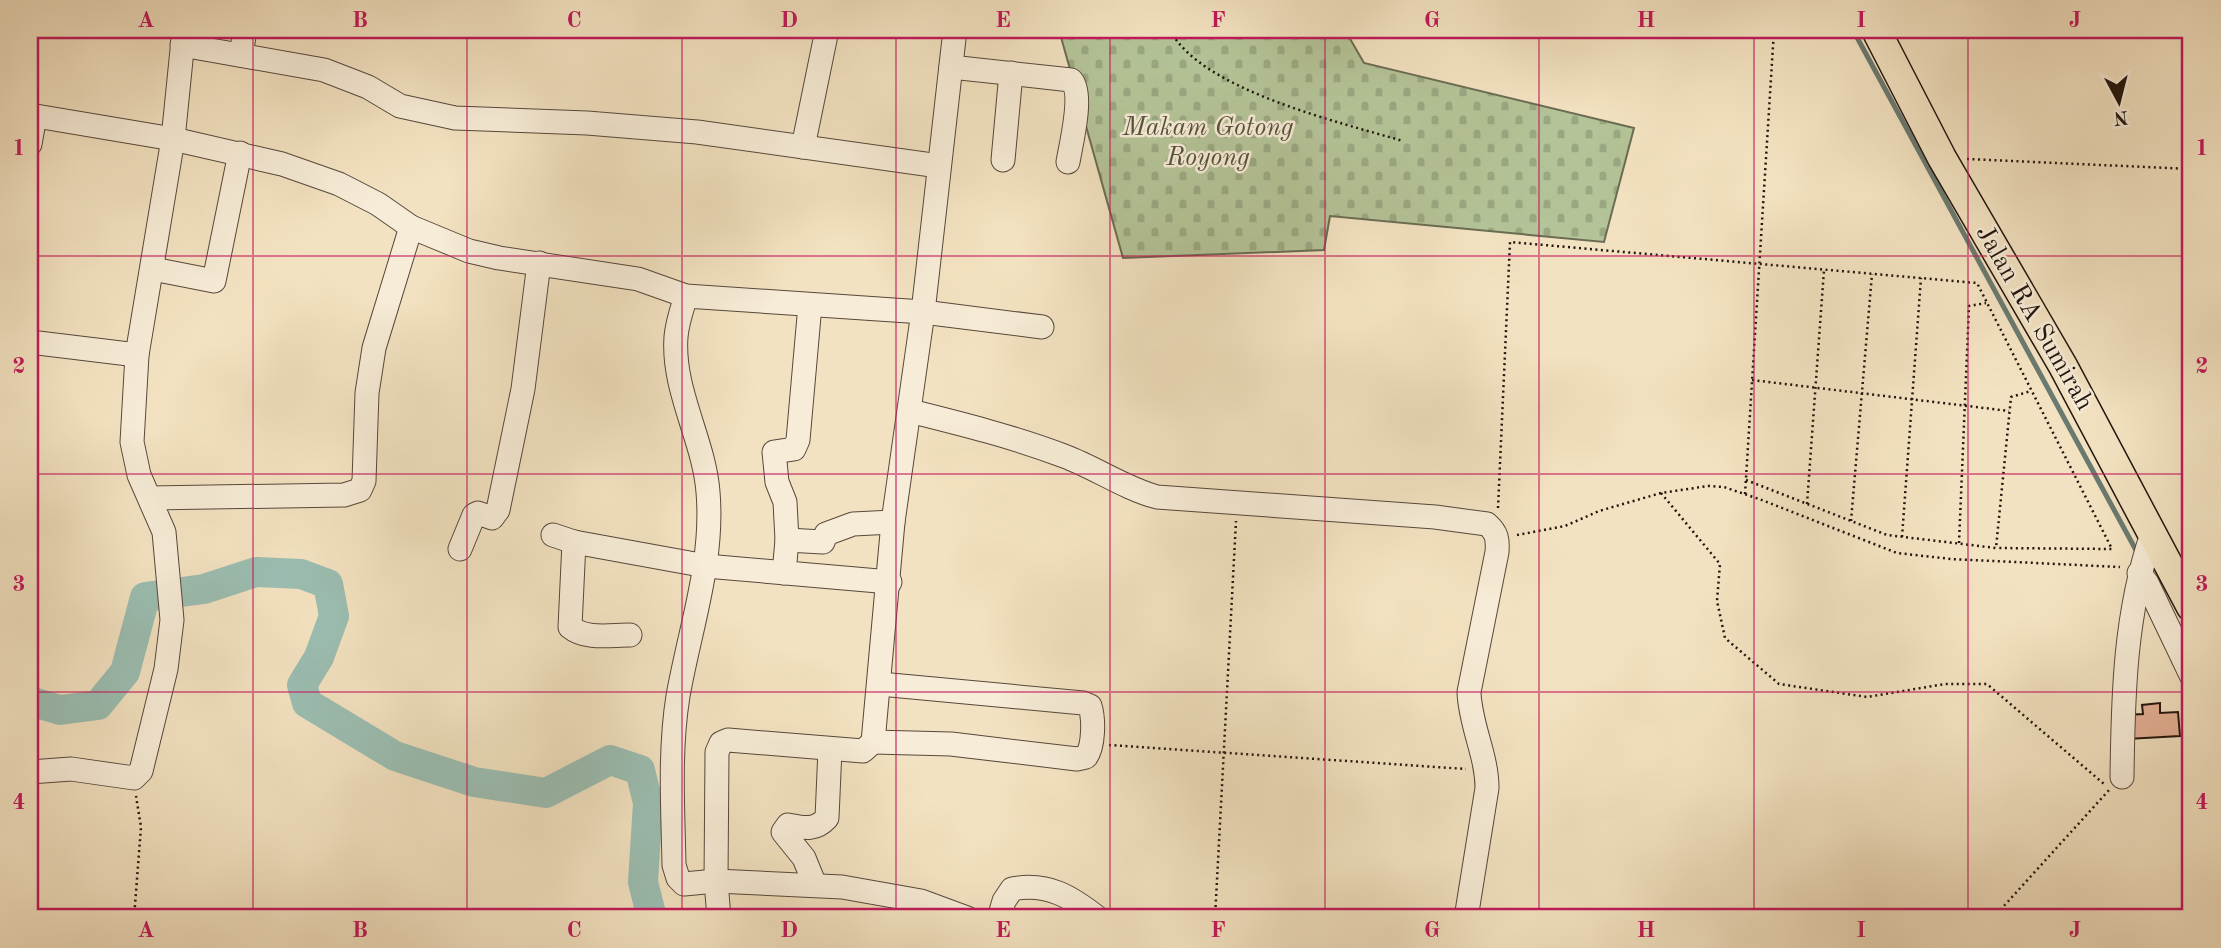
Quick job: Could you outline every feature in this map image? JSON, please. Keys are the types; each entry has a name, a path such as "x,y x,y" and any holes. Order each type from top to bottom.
{"main road":[{"name":"Jalan RA Sumirah","path":"1876,30 1942,158 2063,366 2144,558 2191,607"}],"street":[{"path":"241,55 246,30"},
{"path":"803,147 827,30"},
{"path":"719,918 716,881 717,752 721,743 728,740 863,751 873,742 890,582 893,522 923,312 955,30"},
{"path":"30,772 71,769 134,778 141,771 166,668 172,620 164,532 139,475 132,442 137,355 173,139 183,37 241,55 324,70 368,87 400,106 455,118 587,123 697,132 939,166"},
{"path":"951,67 1071,80 1075,83 1077,104 1069,162"},
{"path":"1003,160 1011,73"},
{"path":"30,144 32,116 240,153 339,184 377,204 411,227 469,251 638,279 686,296 923,312 1042,327"},
{"path":"153,269 214,281 240,153"},
{"path":"150,498 344,495 360,490 364,481 367,393 374,348 411,227"},
{"path":"460,549 474,516 478,513 492,518 498,510 523,390 539,263"},
{"path":"686,296 676,337 676,355 679,376 705,463 709,495 706,566 675,715 672,749 674,865 684,884 716,881 815,885 921,901 967,918"},
{"path":"784,573 787,540 785,502 777,482 774,452 794,449 798,440 810,305"},
{"path":"30,342 137,355"},
{"path":"910,411 993,431 1102,471 1132,490 1157,497 1435,517 1487,524 1497,536 1469,692 1470,713 1486,770 1466,918"},
{"path":"822,578 822,542 826,534 843,527 893,522"},
{"path":"630,635 589,636 570,627 563,538 706,566 890,582"},
{"path":"787,540 822,542"},
{"path":"2144,558 2147,583 2191,675"},
{"path":"2116,783 2123,674 2144,558"},
{"path":"873,742 951,744 1077,759 1086,757 1090,744 1092,713 1090,706 1083,703 880,684"},
{"path":"815,885 804,859 783,832 788,825 810,829 821,825 827,818 830,749"},
{"path":"999,918 1003,901 1012,890 1028,886 1054,889 1098,918"}],"path":[{"path":"1170,30 1175,40 1203,67 1231,85 1403,141"},
{"path":"1745,494 1774,30"},
{"path":"1942,158 2191,170"},
{"path":"1746,480 1887,535 1996,548 2112,549 1976,284 1510,242 1497,536 1540,533 1565,526 1599,511 1661,493 1708,486 1745,494 1897,553 1951,559 2133,568 2144,558"},
{"path":"1807,504 1824,270"},
{"path":"1851,521 1872,274"},
{"path":"1902,537 1921,278"},
{"path":"1959,543 1969,306 1986,303"},
{"path":"1752,380 2009,411"},
{"path":"1996,548 2011,397 2031,391"},
{"path":"1661,493 1720,564 1717,601 1725,638 1779,684 1867,697 1945,684 1987,684 2116,783 1993,918"},
{"path":"1215,918 1237,504"},
{"path":"1090,744 1486,770"},
{"path":"134,778 141,827 134,918"}],"green space":[{"name":"Makam Gotong Royong","path":"1059,30 1345,30 1364,63 1634,128 1604,242 1330,216 1324,250 1123,258"}],"building":[{"path":"2160,703 2160,713 2178,712 2180,736 2127,739 2125,715 2143,714 2142,705"}],"waterway":[{"path":"1853,30 2137,552"},
{"path":"30,701 60,710 98,705 125,672 145,597 204,589 256,572 301,574 328,584 334,616 319,657 302,685 307,703 395,756 474,782 546,793 610,760 640,770 648,803 643,882 652,918"},
{"path":"898,918 910,918"}]}
